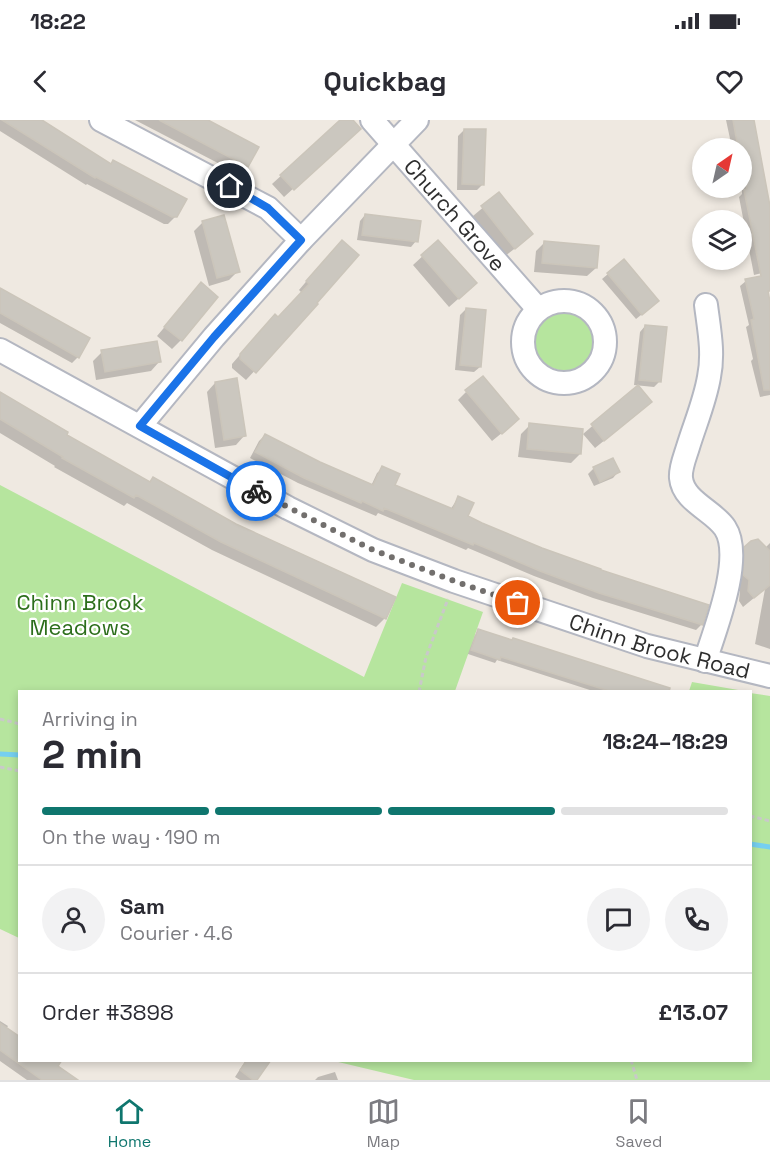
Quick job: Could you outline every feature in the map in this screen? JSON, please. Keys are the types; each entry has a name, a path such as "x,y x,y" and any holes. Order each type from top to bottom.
{"street":[{"path":"101,120 268,208 301,240"},
{"name":"Church Grove","path":"372,120 538,309"},
{"path":"140,426 214,337 301,240 417,120"},
{"path":"705,661 724,603 731,568 726,528 685,491 681,480 683,463 705,394 711,364 712,352 706,305"},
{"name":"Chinn Brook Road","path":"0,350 288,508 373,550 454,581 647,646 770,676"}],"path":[{"path":"419,690 426,657 454,581"},
{"path":"0,719 18,724"},
{"path":"0,767 18,771"},
{"path":"752,816 770,821"},
{"path":"632,1062 637,1080"}],"green space":[{"path":"560,307 572,307 589,316 596,327 598,339 596,351 589,362 572,371 560,371 548,366 539,357 534,345 534,333 539,321 548,312"},
{"name":"Chinn Brook Meadows","path":"0,485 364,677 402,583 483,612 455,690 18,690 18,938 0,929"},
{"path":"692,682 738,690 689,690"},
{"path":"752,693 770,696 770,1080 414,1080 338,1062 752,1062"}],"building":[{"path":"2,120 42,120 111,164 113,160 187,199 177,217 172,217 95,178"},
{"path":"159,120 208,120 259,147 248,167"},
{"path":"340,120 353,120 361,129 294,190 280,175"},
{"path":"733,120 754,120 770,206 770,291 768,291 770,390 764,390 751,320 754,319 745,279 761,276 752,230 752,210 748,210 746,198 752,198 752,138 736,138"},
{"path":"464,129 486,129 484,185 462,184"},
{"path":"499,192 533,234 515,249 481,206"},
{"path":"365,214 421,221 418,242 362,235"},
{"path":"224,215 240,272 217,278 202,221"},
{"path":"342,240 359,255 256,373 240,359 240,354 275,314 278,317 309,284 306,281"},
{"path":"438,240 477,283 459,299 421,255"},
{"path":"544,241 599,246 597,268 542,263"},
{"path":"624,259 659,301 642,315 607,273"},
{"path":"201,282 218,297 182,341 164,327"},
{"path":"0,288 90,338 79,358 0,313"},
{"path":"466,308 486,310 481,367 460,365"},
{"path":"645,325 667,327 661,382 639,380"},
{"path":"157,341 161,362 105,372 101,350"},
{"path":"483,376 519,419 502,434 465,390"},
{"path":"237,378 246,436 224,440 215,382"},
{"path":"638,385 652,402 604,441 591,424"},
{"path":"0,392 68,432 67,435 150,482 153,477 236,524 396,597 386,619 221,542 136,495 134,498 62,458 0,419"},
{"path":"529,423 583,429 581,454 527,449"},
{"path":"265,434 320,462 373,485 382,466 400,474 395,485 453,509 458,496 474,503 468,516 482,523 601,570 709,605 703,625 599,593 384,508 383,511 362,501 361,503 304,478 255,452"},
{"path":"613,458 620,472 600,482 593,467"},
{"path":"758,539 770,551 770,585 754,598 748,591 749,580 743,575 744,547"},
{"path":"478,629 670,688 670,690 606,690 501,657 500,660 471,650"},
{"path":"0,1023 18,1036 18,1062 61,1062 58,1066 78,1080 42,1080 0,1050"},
{"path":"246,1062 270,1062 257,1080 253,1080 240,1070"}],"waterway":[{"path":"0,754 18,755"},
{"path":"752,844 770,847"}],"way so far":[{"path":"256,491 373,550 518,603"}],"route":[{"path":"230,186 268,208 301,240 214,337 140,426 256,491"}]}
